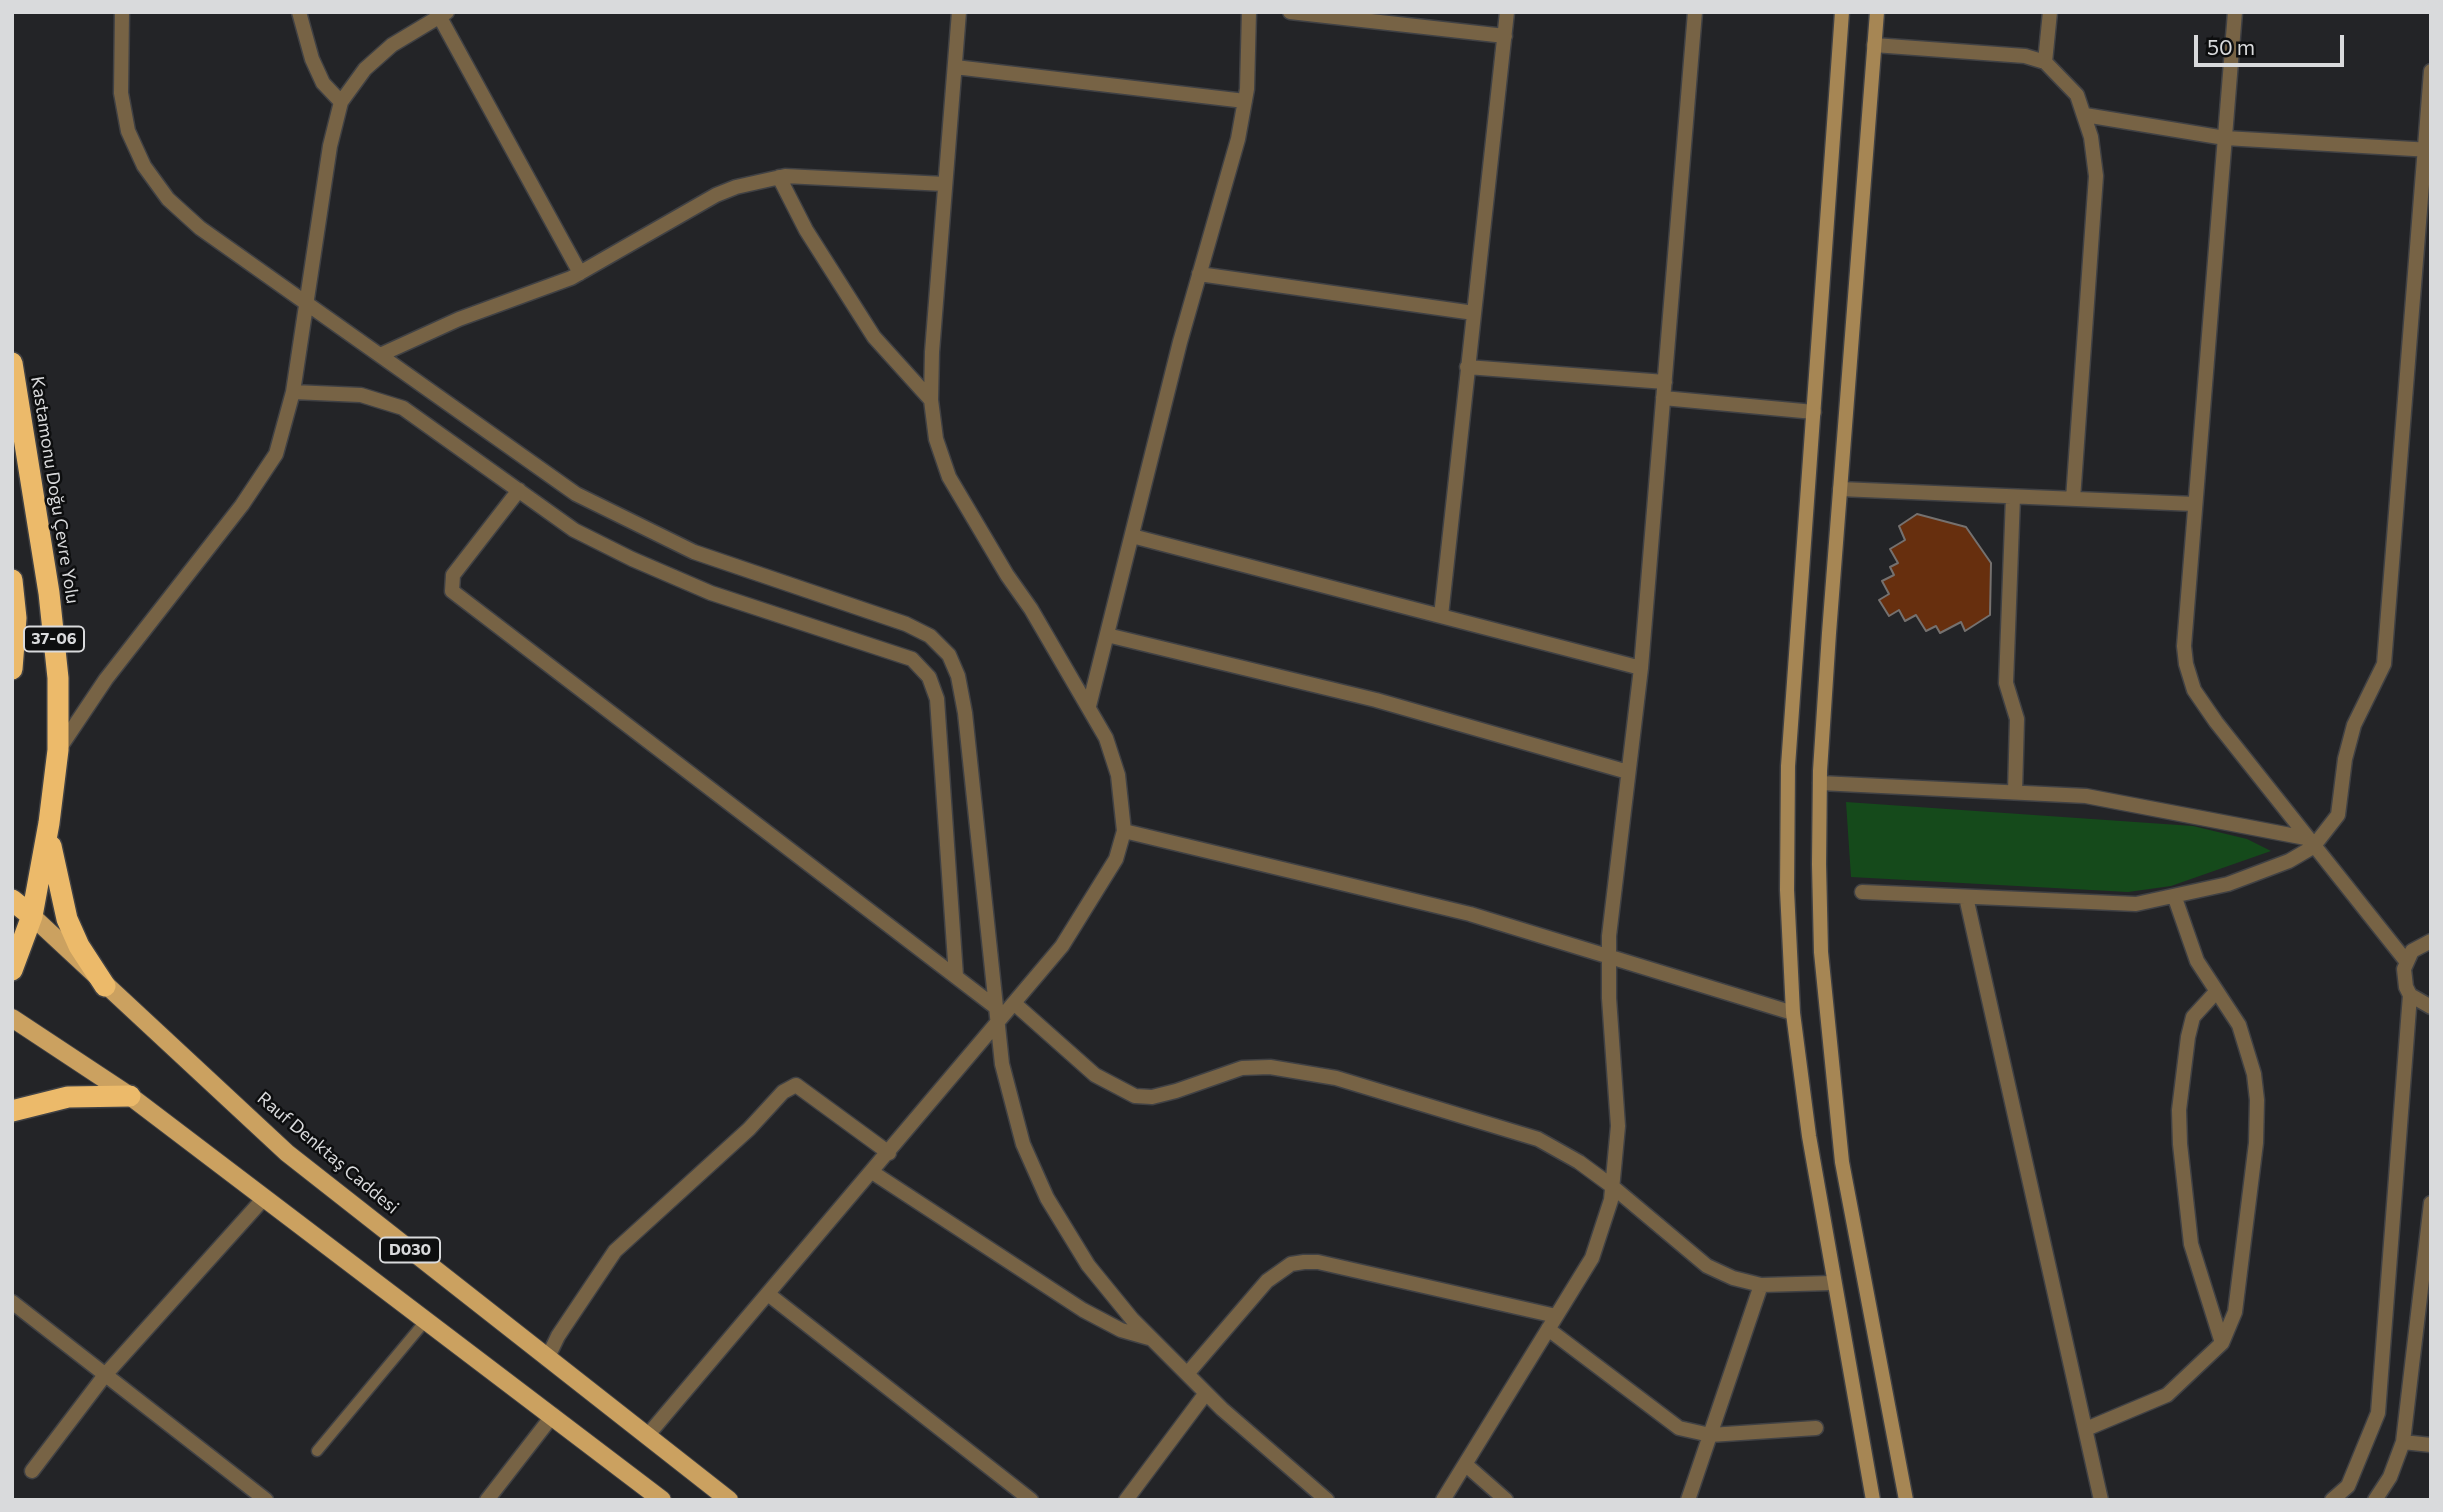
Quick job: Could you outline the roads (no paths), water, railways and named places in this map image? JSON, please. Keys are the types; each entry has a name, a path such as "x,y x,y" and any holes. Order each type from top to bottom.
{"highway":[{"name":"Kastamonu Doğu Çevre Yolu","path":"12,363 49,593 58,678 58,750 49,823 32,916 12,971"},
{"name":"37-06","path":"12,580 16,618 12,669"},
{"path":"49,823 54,866 67,919 79,946 104,986"},
{"path":"12,900 32,916"},
{"path":"12,1111 68,1097 130,1096"}],"main road":[{"path":"1842,12 1788,765 1787,890 1793,1013 1832,1283 1873,1500"},
{"path":"1877,12 1820,783 1821,953 1842,1162 1906,1500"},
{"name":"D030","path":"32,916 104,986"},
{"name":"Rauf Denktaş Caddesi","path":"104,986 287,1153 729,1500"},
{"path":"12,1018 130,1096 662,1500"}],"street":[{"path":"122,12 121,93 128,131 144,166 168,199 200,228 576,494 694,552 906,624 930,636 949,654 958,676 965,713 1002,1064 1023,1144 1047,1198 1088,1265 1151,1338 1206,1393 1327,1500"},
{"path":"299,12 312,59 323,83 341,102"},
{"path":"647,1436 1062,946 1116,859 1124,831 1118,775 1106,738 949,477 936,439 931,400 959,12"},
{"path":"1089,706 1199,274 1238,139 1245,101 1249,12"},
{"path":"1290,12 1505,36"},
{"path":"1441,616 1507,12"},
{"path":"1443,1500 1592,1258 1604,1228 1613,1187 1618,1126 1609,936 1641,668 1695,12"},
{"path":"2045,62 2050,12"},
{"path":"2235,12 2184,646 2194,690 2310,842 2406,961"},
{"path":"58,750 106,679 242,505 276,454 293,392 330,146 341,102 365,69 392,45 441,14 580,274"},
{"path":"1874,45 2025,56 2045,62 2077,95 2085,115 2096,176 2073,499"},
{"path":"955,67 1245,101"},
{"path":"1862,892 2106,905 2175,898 2228,884 2289,861 2338,815 2345,759 2354,724 2384,664 2427,199 2431,71"},
{"path":"2085,115 2225,138 2428,150"},
{"path":"380,355 459,318 525,297 580,274 716,195 779,177 945,184"},
{"path":"779,177 812,240 874,337 931,400"},
{"path":"1199,274 1474,313"},
{"path":"1468,368 1665,382"},
{"path":"293,392 361,395 403,408 574,530 632,559 710,593 912,659 929,677 937,699 956,976"},
{"path":"1663,398 1814,412"},
{"path":"1840,489 2195,504"},
{"path":"519,490 453,575 452,591 994,1006"},
{"path":"2013,497 2006,683 2017,719 2015,792"},
{"path":"1132,536 1641,668"},
{"path":"1107,635 1376,700 1629,772"},
{"path":"1820,783 2086,796 2310,842"},
{"path":"1124,831 1470,914 1793,1013"},
{"path":"1966,897 2101,1500"},
{"path":"2086,1429 2167,1395 2222,1343 2235,1312 2256,1143 2257,1100 2251,1062 2239,1025 2215,993 2188,941 2175,898"},
{"path":"2332,1500 2348,1486 2378,1413 2410,995 2404,978 2406,961 2412,951 2431,941"},
{"path":"2215,993 2193,1017 2179,1110 2191,1244 2222,1343"},
{"path":"2410,995 2431,1007"},
{"path":"1015,1004 1095,1075 1135,1096 1152,1097 1175,1091 1242,1068 1270,1067 1336,1078 1538,1139 1579,1162 1613,1187 1707,1266 1733,1278 1761,1285 1832,1283"},
{"path":"547,1359 558,1335 615,1251 749,1129 783,1092 796,1085 889,1153"},
{"path":"872,1172 1083,1310 1121,1330 1151,1338"},
{"path":"32,1471 105,1375 265,1197"},
{"path":"2375,1500 2390,1477 2403,1443 2431,1203"},
{"path":"1187,1374 1268,1281 1291,1264 1318,1262 1556,1316"},
{"path":"1688,1500 1761,1285"},
{"path":"768,1294 1031,1500"},
{"path":"12,1302 267,1500"},
{"path":"1548,1329 1679,1428 1710,1436 1816,1428"},
{"path":"1126,1500 1206,1393"},
{"path":"487,1500 553,1415"},
{"path":"2403,1443 2431,1445"},
{"path":"1465,1464 1506,1500"}],"lane":[{"path":"317,1451 427,1319"}]}
